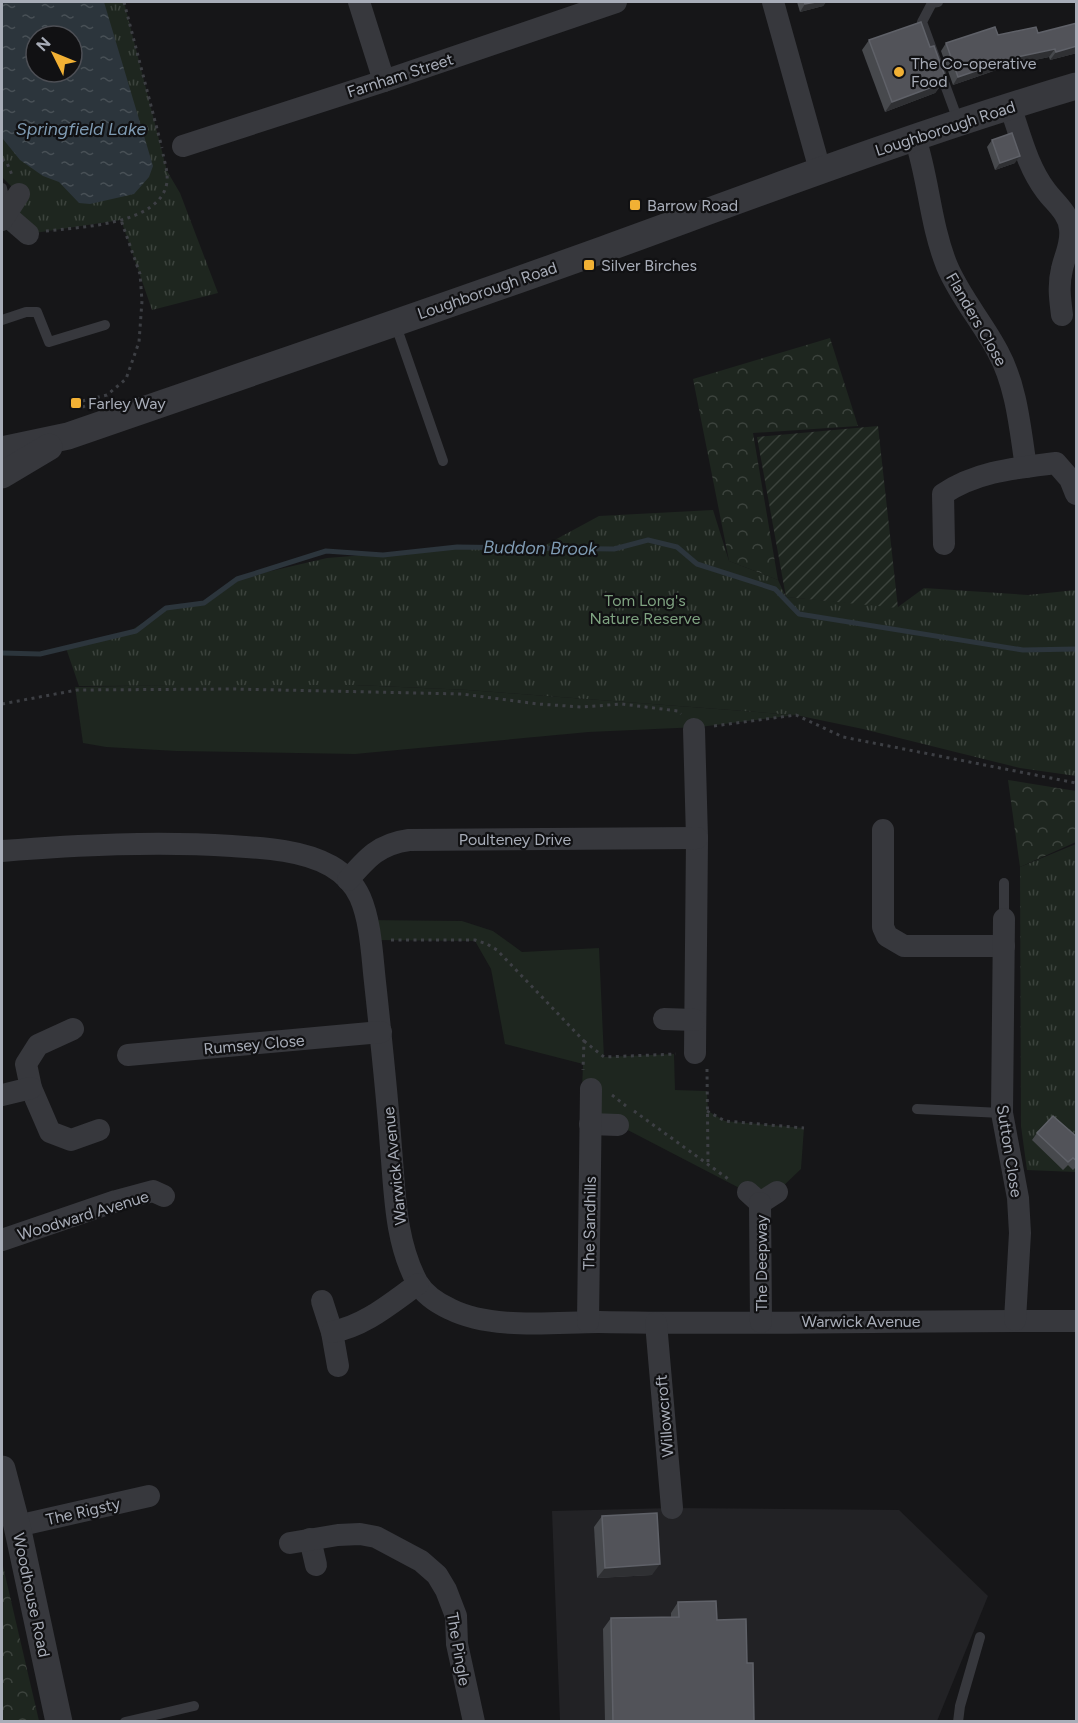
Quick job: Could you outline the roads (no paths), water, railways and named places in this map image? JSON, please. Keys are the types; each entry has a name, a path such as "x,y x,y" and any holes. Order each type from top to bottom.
{"street":[{"path":"359,2 384,81"},
{"name":"Farnham Street","path":"183,146 616,2"},
{"path":"773,2 820,170"},
{"name":"Loughborough Road","path":"2,450 79,432 395,323 820,170 1010,106 1077,86"},
{"path":"1010,106 1033,171 1046,191 1061,207 1071,227 1070,246 1062,269 1059,292 1064,318"},
{"name":"Flanders Close","path":"915,138 924,165 938,240 948,266 959,290 998,351 1007,370 1014,394 1026,467"},
{"path":"8,204 28,234"},
{"name":"Loughborough Road","path":"2,475 79,432"},
{"path":"944,544 944,494 958,484 995,471 1056,464 1070,479 1077,494"},
{"path":"694,729 697,838 695,1053"},
{"path":"883,830 883,927 887,936 904,946 1004,946"},
{"name":"Poulteney Drive","path":"348,880 378,850 392,843 408,840 697,838"},
{"name":"Warwick Avenue","path":"2,852 63,846 172,842 258,848 314,858 334,868 348,880 360,899 371,940 395,1204 404,1250 418,1284 431,1298 450,1310 474,1319 507,1322 1077,1321"},
{"name":"Sutton Close","path":"1004,919 1002,1113 1018,1198 1020,1233 1015,1320"},
{"path":"664,1019 695,1020"},
{"path":"73,1029 38,1046 26,1064 31,1088 50,1132 71,1140 99,1130"},
{"name":"Rumsey Close","path":"128,1055 381,1032"},
{"path":"2,1095 31,1088"},
{"name":"The Sandhills","path":"588,1322 591,1089"},
{"path":"590,1124 618,1125"},
{"name":"Woodward Avenue","path":"2,1240 116,1201 153,1191 164,1196"},
{"name":"The Deepway","path":"761,1322 762,1196"},
{"path":"332,1332 348,1329 366,1320 418,1284"},
{"path":"322,1301 332,1332 338,1366"},
{"name":"Willowcroft","path":"656,1323 672,1508"},
{"name":"Woodhouse Road","path":"2,1469 17,1526 59,1722"},
{"name":"The Rigsty","path":"17,1526 149,1496"},
{"name":"The Pingle","path":"316,1565 300,1541 360,1534 376,1538 421,1561 436,1575 446,1590 456,1616 457,1644 474,1722"}],"lane":[{"path":"938,2 932,3 917,24 959,123"},
{"path":"2,320 26,312 37,312 49,342 105,325"},
{"path":"395,323 443,461"},
{"path":"1004,884 1004,919"},
{"path":"917,1109 1002,1113"},
{"path":"958,1722 960,1706 980,1637"},
{"path":"125,1722 194,1707"}],"water":[{"name":"Springfield Lake","path":"2,2 104,2 153,166 149,177 134,194 90,204 79,203 59,182 43,176 20,160 3,139"}],"waterway":[{"name":"Buddon Brook","path":"2,653 40,654 136,631 166,608 204,603 237,579 326,551 383,555 457,547 614,549 648,540 677,547 697,564 775,589 799,614 1023,650 1076,649"}],"place":[{"name":"The Co-operative Food","path":"899,72"},
{"name":"Barrow Road","path":"635,205"},
{"name":"Silver Birches","path":"589,265"},
{"name":"Farley Way","path":"76,403"}],"park label":[{"name":"Tom Long's Nature Reserve","path":"645,609"}]}
